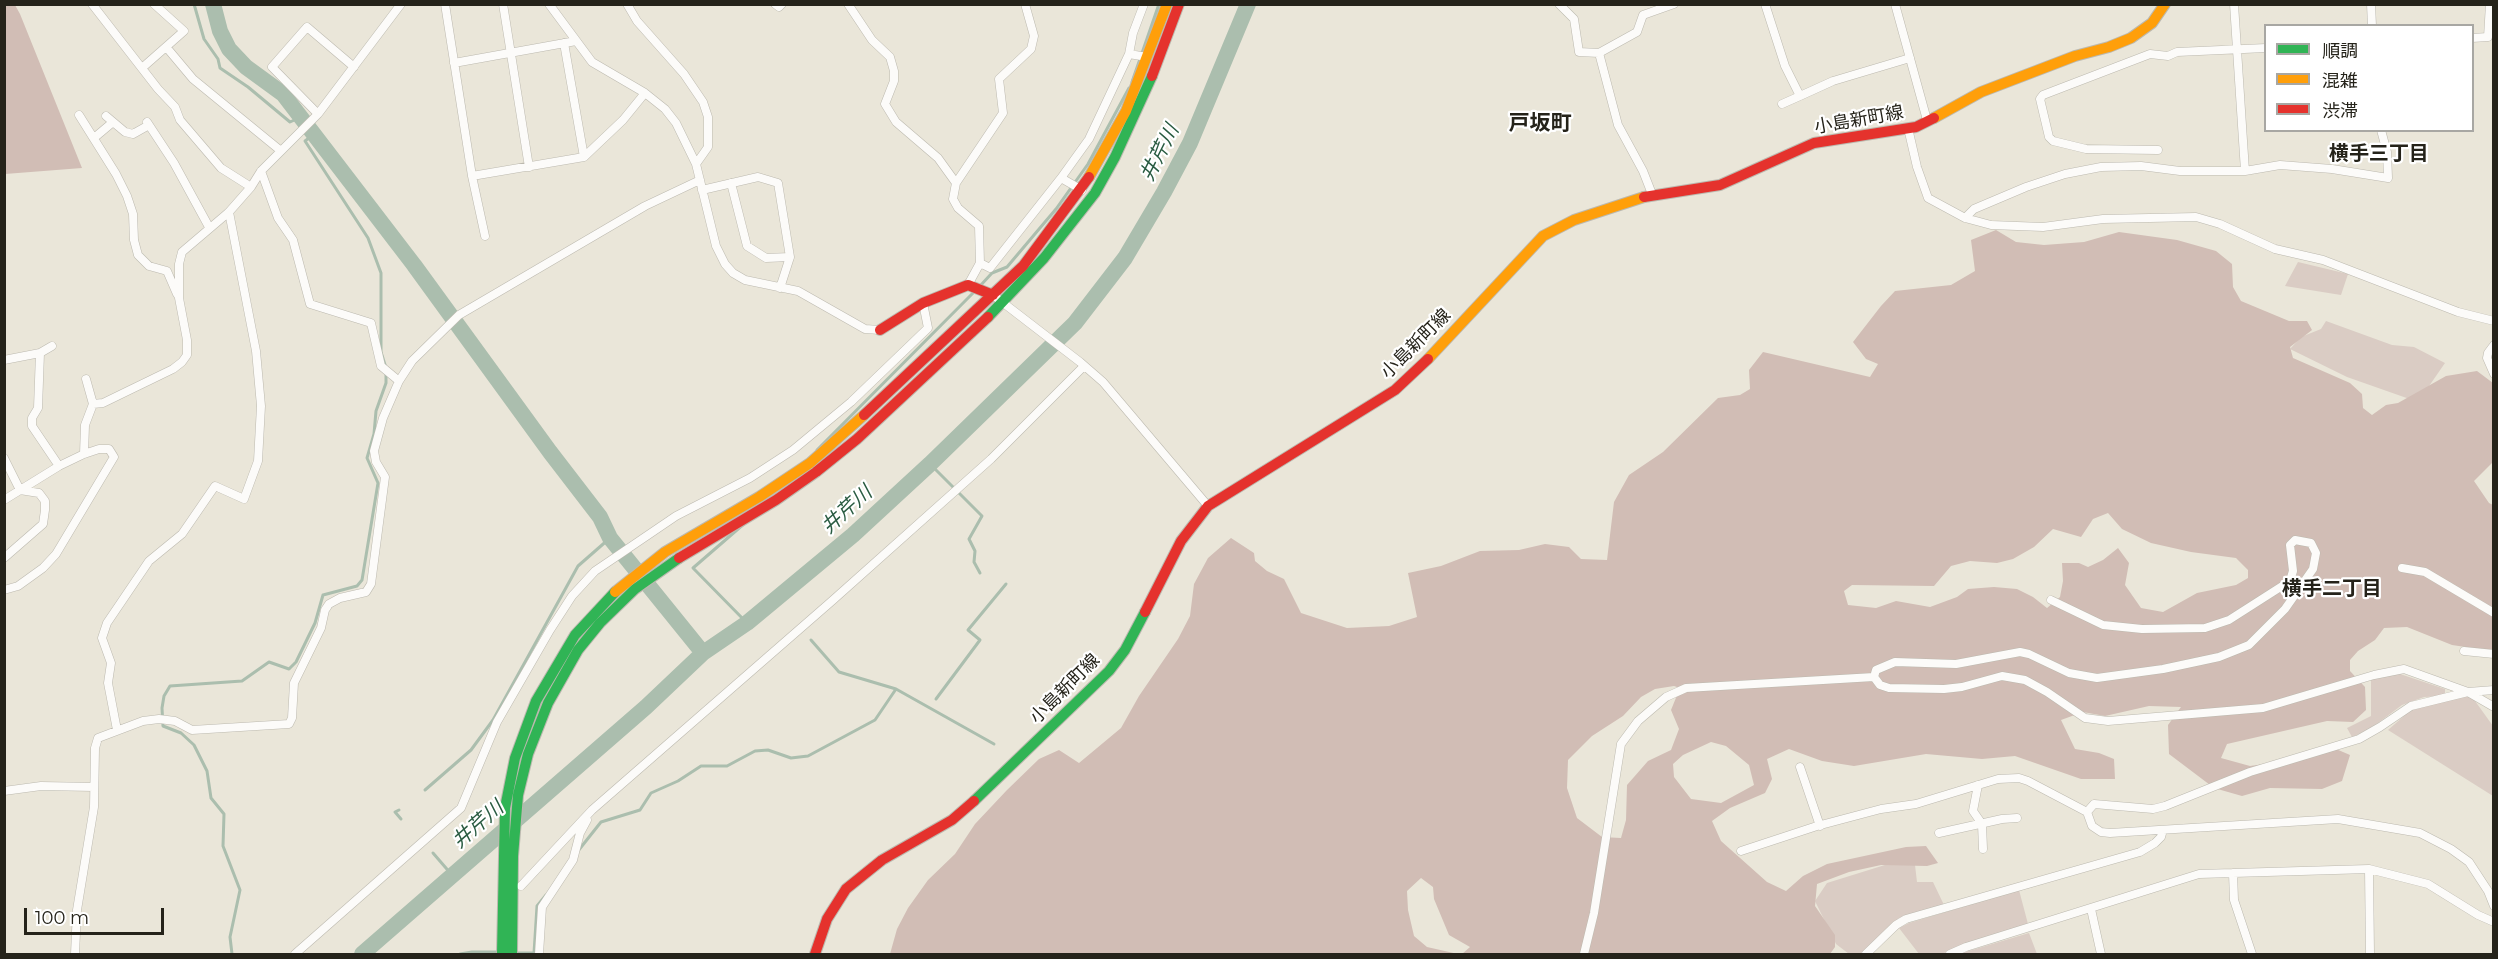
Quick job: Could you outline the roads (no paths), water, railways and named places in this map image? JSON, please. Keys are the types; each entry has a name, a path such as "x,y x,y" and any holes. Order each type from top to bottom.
{"street":[{"path":"92,4 175,107 180,120 221,168 251,187"},
{"path":"142,68 184,31 154,4"},
{"path":"93,404 104,403 182,362 187,355 187,340 179,298 179,264 182,252 229,212 251,187 261,171 317,115 401,4"},
{"path":"445,4 472,176 485,236"},
{"path":"503,4 529,167"},
{"path":"549,4 592,62 645,93 665,109 676,123 696,164 716,246 725,264 734,273 745,280 798,291 865,328 880,330 923,303 969,285 980,263 979,226 958,208 953,199 956,183 1003,113 999,79 1031,49 1034,36 1025,4"},
{"path":"627,4 637,21 684,74 703,102 708,117 708,147 696,164"},
{"path":"775,4 778,7 782,4"},
{"path":"848,4 872,40 890,57 894,81 885,104 896,122 938,158 956,183"},
{"path":"980,263 990,268 1089,139 1129,54 1133,33 1144,4"},
{"path":"512,954 512,895 518,795 528,754 548,703 579,650 631,585 665,552 759,497 810,463 1023,266 1082,190 1126,111 1167,4"},
{"path":"502,954 505,808 515,758 536,701 575,635 605,601 776,500 816,472 857,439 1003,303 1044,258 1095,194 1136,116 1179,4"},
{"path":"1558,4 1574,19 1579,52 1599,53 1637,32 1643,15 1674,4"},
{"path":"1765,4 1785,66 1800,96"},
{"path":"1895,4 1927,120"},
{"name":"小島新町線","path":"815,954 827,919 846,889 882,860 952,820 989,788 1109,671 1125,650 1181,541 1208,506 1395,390 1414,373 1543,236 1574,220 1652,194 1720,185 1814,143 1916,127 1981,92 2131,38 2152,22 2165,4"},
{"path":"2234,4 2245,171"},
{"path":"2371,4 2372,24"},
{"path":"2474,38 2488,37 2490,4"},
{"path":"317,115 272,67 307,27 354,67"},
{"path":"454,63 576,41"},
{"path":"564,43 584,158"},
{"path":"167,48 193,79 281,151"},
{"path":"2158,150 2086,149 2054,141 2049,137 2040,99 2043,95 2150,54 2168,56 2177,52 2264,48"},
{"path":"1599,53 1618,125 1643,171 1652,194"},
{"path":"1129,54 1147,57"},
{"path":"1782,104 1844,78 1910,58"},
{"path":"472,176 584,158 645,93"},
{"path":"79,115 127,196 133,214 134,240 138,255 149,266 167,271 179,298"},
{"path":"106,116 126,132 134,134 148,124 174,163 209,227"},
{"path":"94,138 113,122"},
{"path":"1908,128 1917,167 1928,198 1965,218 1990,225 2043,227 2103,219 2196,217 2220,224 2275,249 2323,260 2458,312 2493,321"},
{"path":"1965,218 1974,209 2026,187 2065,174 2101,167 2140,166 2180,171 2245,171 2280,165 2388,178 2387,152 2382,132"},
{"path":"261,171 279,218 292,240 310,304 371,323 381,366 399,381"},
{"path":"702,190 758,177 778,183 790,257 780,288"},
{"path":"1061,178 1082,190"},
{"path":"75,954 77,910 93,810 95,748 98,738 117,730 159,719 175,721 192,730 289,724 292,718 294,683 321,628 329,604 340,598 366,592 371,584 385,477 376,462 374,451 383,418 399,381 412,361 459,315 645,207 700,180"},
{"path":"731,183 747,246 766,258 790,257"},
{"path":"117,730 108,683 111,663 102,638 107,623 149,561 182,534 215,486 244,499 258,461 261,406 256,351 229,212"},
{"path":"969,285 993,295 1103,382 1208,506"},
{"path":"295,954 461,808 497,722 572,596 595,571 632,543 676,516 768,468 793,450 851,402 928,328 923,303"},
{"path":"2493,345 2487,358 2493,374"},
{"path":"4,360 40,353 52,346"},
{"path":"40,353 38,408 32,418 32,426 58,466"},
{"path":"521,886 592,810 973,475 1082,364"},
{"path":"84,454 85,425 93,404 86,379"},
{"path":"4,500 58,466 84,454 99,449 109,449 114,456 56,554 43,568 18,586 4,590"},
{"path":"4,458 20,490"},
{"path":"4,558 43,524 45,501 39,492 20,490"},
{"path":"1874,677 1876,670 1894,662 1956,664 2020,652 2069,673 2097,678 2163,669 2219,657 2249,645 2285,609 2313,568 2316,553 2311,543 2295,540 2290,545 2293,571 2290,581 2229,620 2205,628 2152,629 2103,625 2051,600"},
{"path":"2402,568 2425,572 2493,613"},
{"path":"2464,651 2493,654"},
{"path":"1874,677 1880,685 1888,688 1944,689 1962,687 2002,676 2025,680 2085,718 2108,722 2262,708 2374,675 2404,669 2468,692 2493,707"},
{"path":"1584,954 1594,913 1621,744 1638,720 1666,697 1686,688 1874,677"},
{"path":"2087,812 2094,804 2153,809 2165,806 2250,772 2359,739 2380,728 2410,706 2468,692 2493,690"},
{"path":"1800,767 1820,826"},
{"path":"1741,851 1881,809 1916,804 1998,779 2019,778 2087,812 2092,826 2101,832 2338,819 2420,833 2451,849 2469,862 2488,891 2493,906"},
{"path":"1978,785 1973,811 1982,824 1983,849"},
{"path":"4,791 41,786 94,787"},
{"path":"539,954 542,907 573,860 580,833 592,810"},
{"path":"1939,833 2002,819 2017,818"},
{"path":"1866,954 1896,925 1906,919 2140,852 2155,843 2161,837 2163,830"},
{"path":"2369,869 2370,954"},
{"path":"1950,954 2199,874 2369,869 2428,884 2493,922"},
{"path":"2233,873 2234,900 2252,954"},
{"path":"2091,909 2101,954"}],"waterway":[{"path":"194,4 204,39 218,59 220,68 248,87 290,122 301,117"},
{"path":"213,4 220,31 229,49 246,67 283,94 414,265 600,517 610,538 703,653"},
{"path":"1132,82 1159,4"},
{"name":"井芹川","path":"362,954 646,707 703,653 747,623 853,535 930,464 1075,323 1125,258 1164,192 1190,143 1248,4"},
{"path":"980,286 992,273 1007,267 1056,209 1088,164 1129,88"},
{"path":"232,954 230,937 240,890 223,846 224,814 211,798 207,771 194,745 181,733 163,726 164,696 170,686 242,681 269,662 289,669 296,662 315,623 323,595 357,586 362,580 378,483 367,458 374,434 376,411 386,383 386,368 381,352 381,273 368,238 305,141 313,135"},
{"path":"817,450 975,291"},
{"path":"930,464 982,516 969,539 975,551 974,562 980,573"},
{"path":"745,523 693,568 747,623"},
{"path":"425,790 471,750 493,720 578,566 610,538"},
{"path":"936,699 980,640 968,630 1006,584"},
{"path":"811,640 839,672 896,689"},
{"path":"578,851 601,822 640,810 651,793 678,781 701,766 727,766 755,751 768,750 791,758 808,756 875,720 896,689 994,744"},
{"path":"399,810 395,812 401,819"},
{"path":"433,853 452,875"},
{"path":"515,953 534,953 537,906 546,895"},
{"path":"460,954 500,952"}],"district":[{"name":"戸坂町","path":"1540,124"},
{"name":"横手三丁目","path":"2379,154"},
{"name":"横手二丁目","path":"2332,589"}]}
